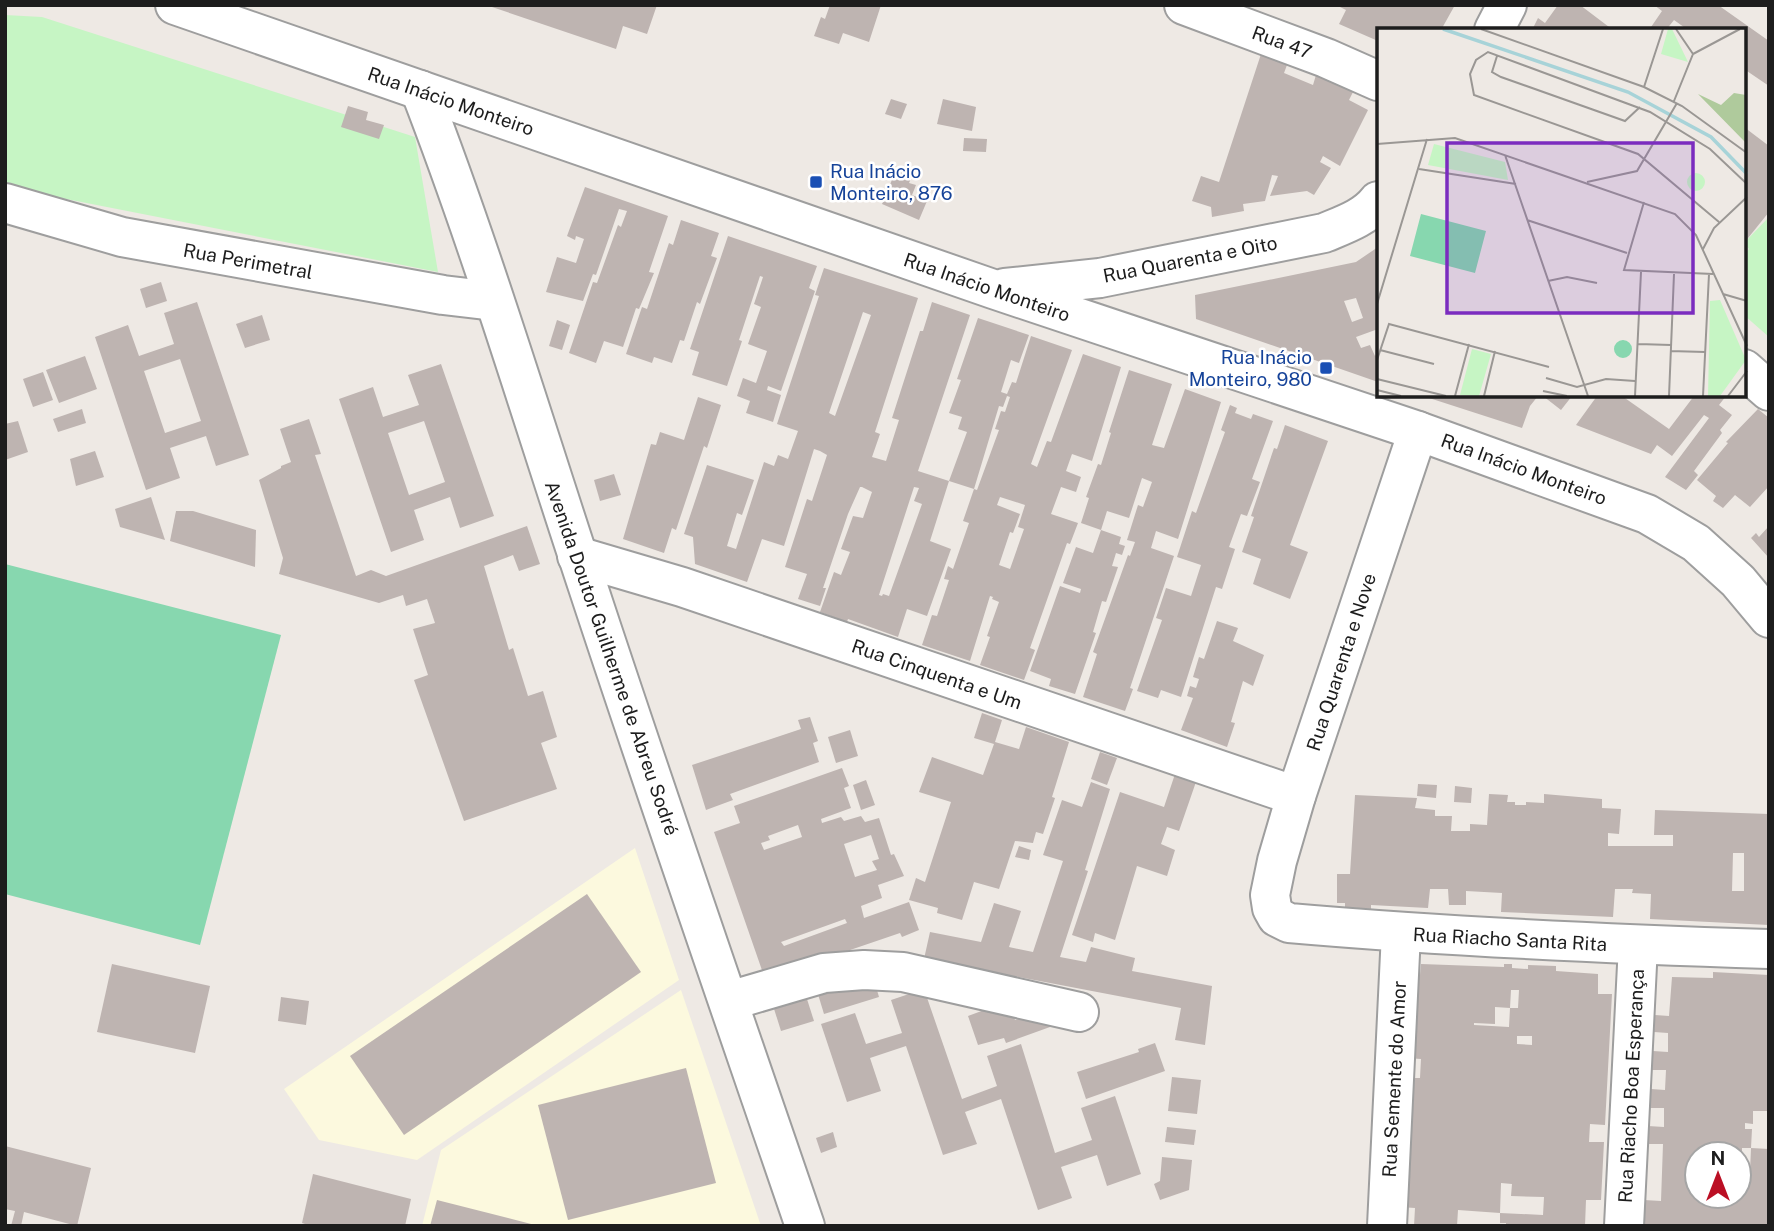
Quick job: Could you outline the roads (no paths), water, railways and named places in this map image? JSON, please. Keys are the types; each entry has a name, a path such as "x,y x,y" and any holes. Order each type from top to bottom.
{"street":[{"name":"Rua Inácio Monteiro","path":"174,5 993,289 1418,431 1647,514 1696,543 1738,581 1769,618"},
{"name":"Rua 47","path":"1184,5 1326,58 1377,81"},
{"path":"1495,28 1507,5"},
{"name":"Avenida Doutor Guilherme de Abreu Sodré","path":"420,90 494,301 577,556 805,1226"},
{"name":"Rua Quarenta e Oito","path":"993,289 1100,278 1324,233 1353,220 1377,202"},
{"name":"Rua Perimetral","path":"5,203 122,237 389,286 494,301"},
{"path":"1746,371 1769,391"},
{"name":"Rua Quarenta e Nove","path":"1270,895 1296,796 1418,431"},
{"name":"Rua Cinquenta e Um","path":"577,556 682,587 1296,796"},
{"name":"Rua Riacho Santa Rita","path":"1270,895 1277,917 1289,923 1401,933 1769,949"},
{"name":"Rua Semente do Amor","path":"1387,1226 1401,933"},
{"name":"Rua Riacho Boa Esperança","path":"1624,1226 1637,945"},
{"path":"729,1001 824,973 864,970 903,972 1079,1012"}],"place":[{"name":"Rua Inácio Monteiro, 876","path":"816,182"},
{"name":"Rua Inácio Monteiro, 980","path":"1326,368"}]}
